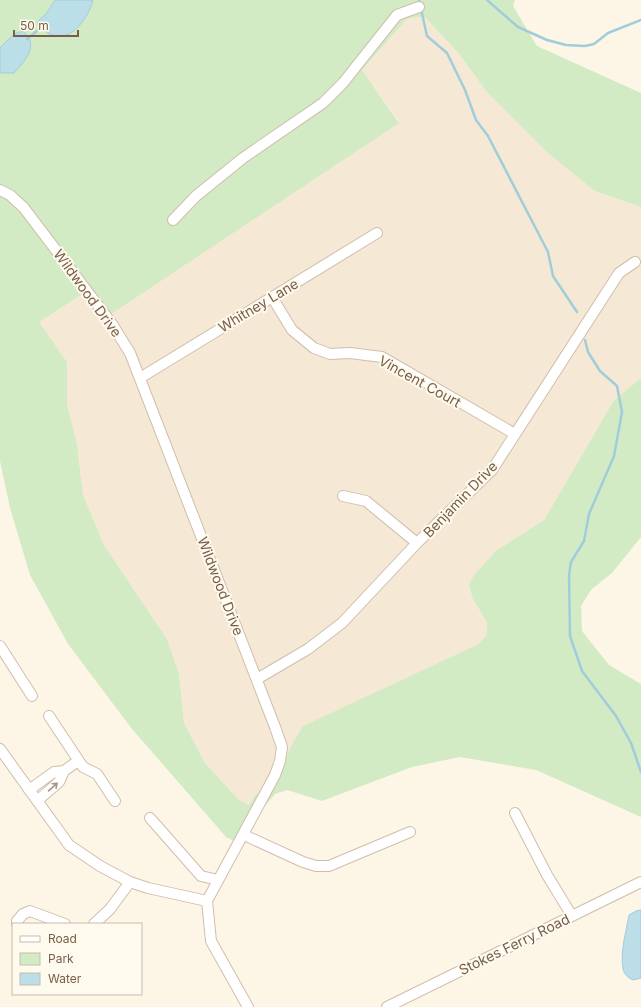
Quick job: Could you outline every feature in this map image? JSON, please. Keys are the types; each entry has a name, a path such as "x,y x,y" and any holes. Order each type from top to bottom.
{"street":[{"path":"172,220 196,196 243,158 323,102 343,83 397,15 418,7"},
{"name":"Wildwood Drive","path":"0,190 10,195 24,208 112,324 130,353 258,679 282,747 280,761 275,775 244,835 207,901"},
{"name":"Whitney Lane","path":"140,378 377,233"},
{"name":"Benjamin Drive","path":"258,679 308,649 342,623 417,543 492,470 619,273 635,262"},
{"name":"Vincent Court","path":"272,297 292,330 314,348 330,354 350,353 382,357 515,434"},
{"path":"343,496 366,501 417,543"},
{"path":"0,646 32,696"},
{"path":"49,716 83,767 97,774 114,801"},
{"path":"0,749 69,845 100,866 130,882 148,888 207,901 211,941 248,1007"},
{"path":"29,790 54,772 64,770 78,760"},
{"path":"37,801 59,782 64,770"},
{"path":"515,813 547,875 572,916"},
{"path":"150,818 201,876 218,880"},
{"path":"244,835 303,862 316,866 329,866 410,832"},
{"path":"95,923 110,909 130,882"},
{"name":"Stokes Ferry Road","path":"387,1007 641,882"},
{"path":"17,923 23,914 30,911 62,923"}],"shaded area":[{"path":"417,17 426,18 460,55 486,91 595,191 641,207 641,378 614,400 544,520 497,550 473,599 487,624 487,635 477,645 290,748 273,789 256,794 249,805 238,799 205,763 184,723 179,674 167,639 104,545 83,495 77,444 67,404 67,362 38,322 81,295 102,319 399,122 362,70 407,19"}],"green space":[{"path":"0,0 515,0 513,6 537,46 641,93 641,207 595,191 548,153 486,91 460,55 426,18 417,17 407,19 362,70 399,123 102,320 81,295 39,322 67,362 67,404 77,444 83,495 104,545 167,639 179,674 184,723 205,763 238,799 249,805 256,794 273,789 290,748 303,726 477,645 487,635 487,623 473,599 469,585 474,575 497,550 544,520 614,400 641,378 641,537 612,573 591,590 581,606 582,631 609,665 641,684 641,817 536,770 460,757 412,767 322,801 287,790 275,794 260,812 253,826 243,822 234,841 226,837 132,729 68,644 30,575 10,508 0,461"}],"water":[{"path":"55,0 93,0 87,15 76,28 63,36 56,36 43,30 37,22 46,14"},
{"path":"23,31 28,36 30,42 31,47 29,53 14,73 0,73 0,48 14,34"},
{"path":"641,910 641,978 633,980 626,976 624,971 622,962 623,949 629,915"}],"waterway":[{"path":"419,0 427,36 447,53 465,90 476,120 488,136 548,252 553,276 577,312"},
{"path":"487,0 518,27 547,40 566,45 585,46 594,44 608,33 641,20"},
{"path":"27,39 42,27"},
{"path":"585,340 588,352 600,371 617,386 622,412 614,456 589,514 584,541 571,562 569,575 570,636 582,671 616,716 631,743 641,772"}]}
